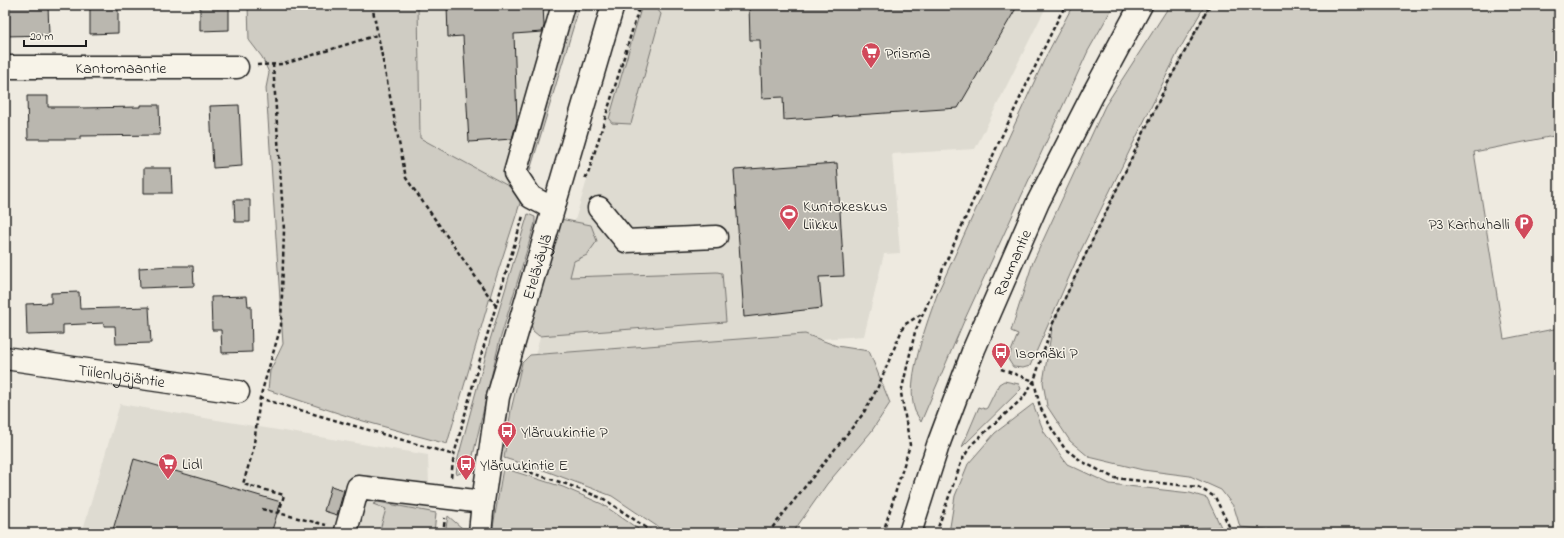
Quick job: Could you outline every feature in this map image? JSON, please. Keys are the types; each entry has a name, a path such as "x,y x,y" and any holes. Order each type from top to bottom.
{"main road":[{"path":"552,208 531,197 515,173 563,5"},
{"name":"Eteläväylä","path":"480,533 482,502 498,397 552,208 613,5"},
{"name":"Raumantie","path":"910,533 938,445 974,349 1038,202 1092,96 1142,5"},
{"name":"Kantomaantie","path":"5,67 237,67"},
{"path":"599,208 626,242 716,237"},
{"name":"Tiilenlyöjäntie","path":"5,358 238,392"},
{"path":"346,531 358,487 482,502"}],"path":[{"path":"372,5 406,178 496,306"},
{"path":"671,5 680,7"},
{"path":"883,533 910,445 901,394 915,332 1000,142 1066,5"},
{"path":"936,533 962,460 972,444 1023,398 1034,381 1053,323 1164,90 1210,5"},
{"path":"237,67 284,64 377,35"},
{"path":"273,64 284,230 282,326 260,398 253,451 243,484 284,495 279,513"},
{"path":"238,392 454,455 496,306 530,194"},
{"path":"768,533 863,414 877,389 904,325 923,313"},
{"path":"1001,369 1034,381"},
{"path":"1034,381 1040,406 1052,431 1064,449 1083,462 1114,478 1198,487 1216,497 1229,526 1229,533"},
{"path":"505,464 566,484 604,499 654,533"},
{"path":"262,509 346,531"}],"shaded area":[{"path":"248,5 418,5 420,138 523,194 493,287 447,444 356,419 268,390 270,371 283,344 266,88 269,73 262,57 249,40"},
{"path":"418,5 578,5 523,194 420,138"},
{"path":"567,5 580,5 528,177 524,161"},
{"path":"639,5 1047,5 975,149 892,154 900,253 884,254 864,336 534,358"},
{"path":"642,5 654,5 661,14 631,124 612,123 609,119"},
{"path":"1073,5 1114,5 1088,51 964,321 921,422 915,411 912,399 915,368 923,334 938,292 1046,56"},
{"path":"1170,5 1205,5 1178,52 1080,252 1030,366 1023,368 1013,367 1008,359 1018,334 1011,331 1033,262 1105,106"},
{"path":"1210,5 1559,5 1559,135 1474,152 1504,339 1559,328 1559,533 1306,533 1240,527 1234,507 1221,490 1190,476 1143,470 1089,457 1070,441 1047,406 1043,382 1053,323 1164,90"},
{"path":"528,214 535,217 535,223 499,343 471,464 467,470 456,475 458,458 490,340"},
{"path":"560,219 591,225 597,241 587,255 574,261 570,277 722,273 726,322 539,336 533,331 531,324"},
{"path":"805,334 837,346 869,351 890,403 871,432 827,484 791,533 667,533 612,496 546,471 504,458 511,410 522,363 530,355"},
{"path":"1004,381 1019,384 1021,389 962,447 979,407 985,409 987,408 999,384"},
{"path":"120,404 428,455 430,514 424,533 82,533"},
{"path":"1033,404 1044,432 1067,464 1110,484 1190,493 1207,498 1221,527 1114,533 949,533 955,496 968,464 995,433"},
{"path":"503,468 563,487 602,504 644,533 492,533"},
{"path":"378,502 436,513 434,533 379,533 386,509 373,504"},
{"path":"448,516 462,528 462,533 445,533"}],"building":[{"path":"5,5 48,5 49,35 5,36"},
{"path":"90,5 118,5 118,33 90,34"},
{"path":"200,5 229,5 229,30 200,31"},
{"path":"447,5 543,5 544,26 542,32 514,34 517,120 512,139 469,142 463,36 448,37"},
{"name":"Prisma","path":"749,5 1018,5 958,108 784,120 783,97 762,98 760,40 750,40"},
{"path":"27,96 48,96 48,107 140,107 140,105 159,105 160,135 80,136 80,139 28,139"},
{"path":"239,105 242,166 213,168 210,106"},
{"path":"837,163 844,276 819,277 822,308 744,317 734,170"},
{"path":"144,168 171,168 172,193 144,193"},
{"path":"234,200 250,200 250,222 235,222"},
{"path":"193,266 194,286 140,288 139,268"},
{"path":"79,292 80,309 149,307 151,343 116,344 115,326 104,326 104,323 63,325 63,334 27,335 26,304 51,303 51,293"},
{"path":"247,296 248,306 251,306 252,352 222,353 221,330 212,330 211,297"},
{"name":"Lidl","path":"134,459 281,502 271,533 112,533"},
{"path":"331,486 344,490 337,515 324,511"}],"place":[{"name":"Prisma","path":"871,69"},
{"name":"Kuntokeskus Liikku","path":"789,231"},
{"name":"P3 Karhuhalli","path":"1524,240"},
{"name":"Isomäki P","path":"1001,369"},
{"name":"Yläruukintie P","path":"507,448"},
{"name":"Lidl","path":"168,480"},
{"name":"Yläruukintie E","path":"466,481"}]}
